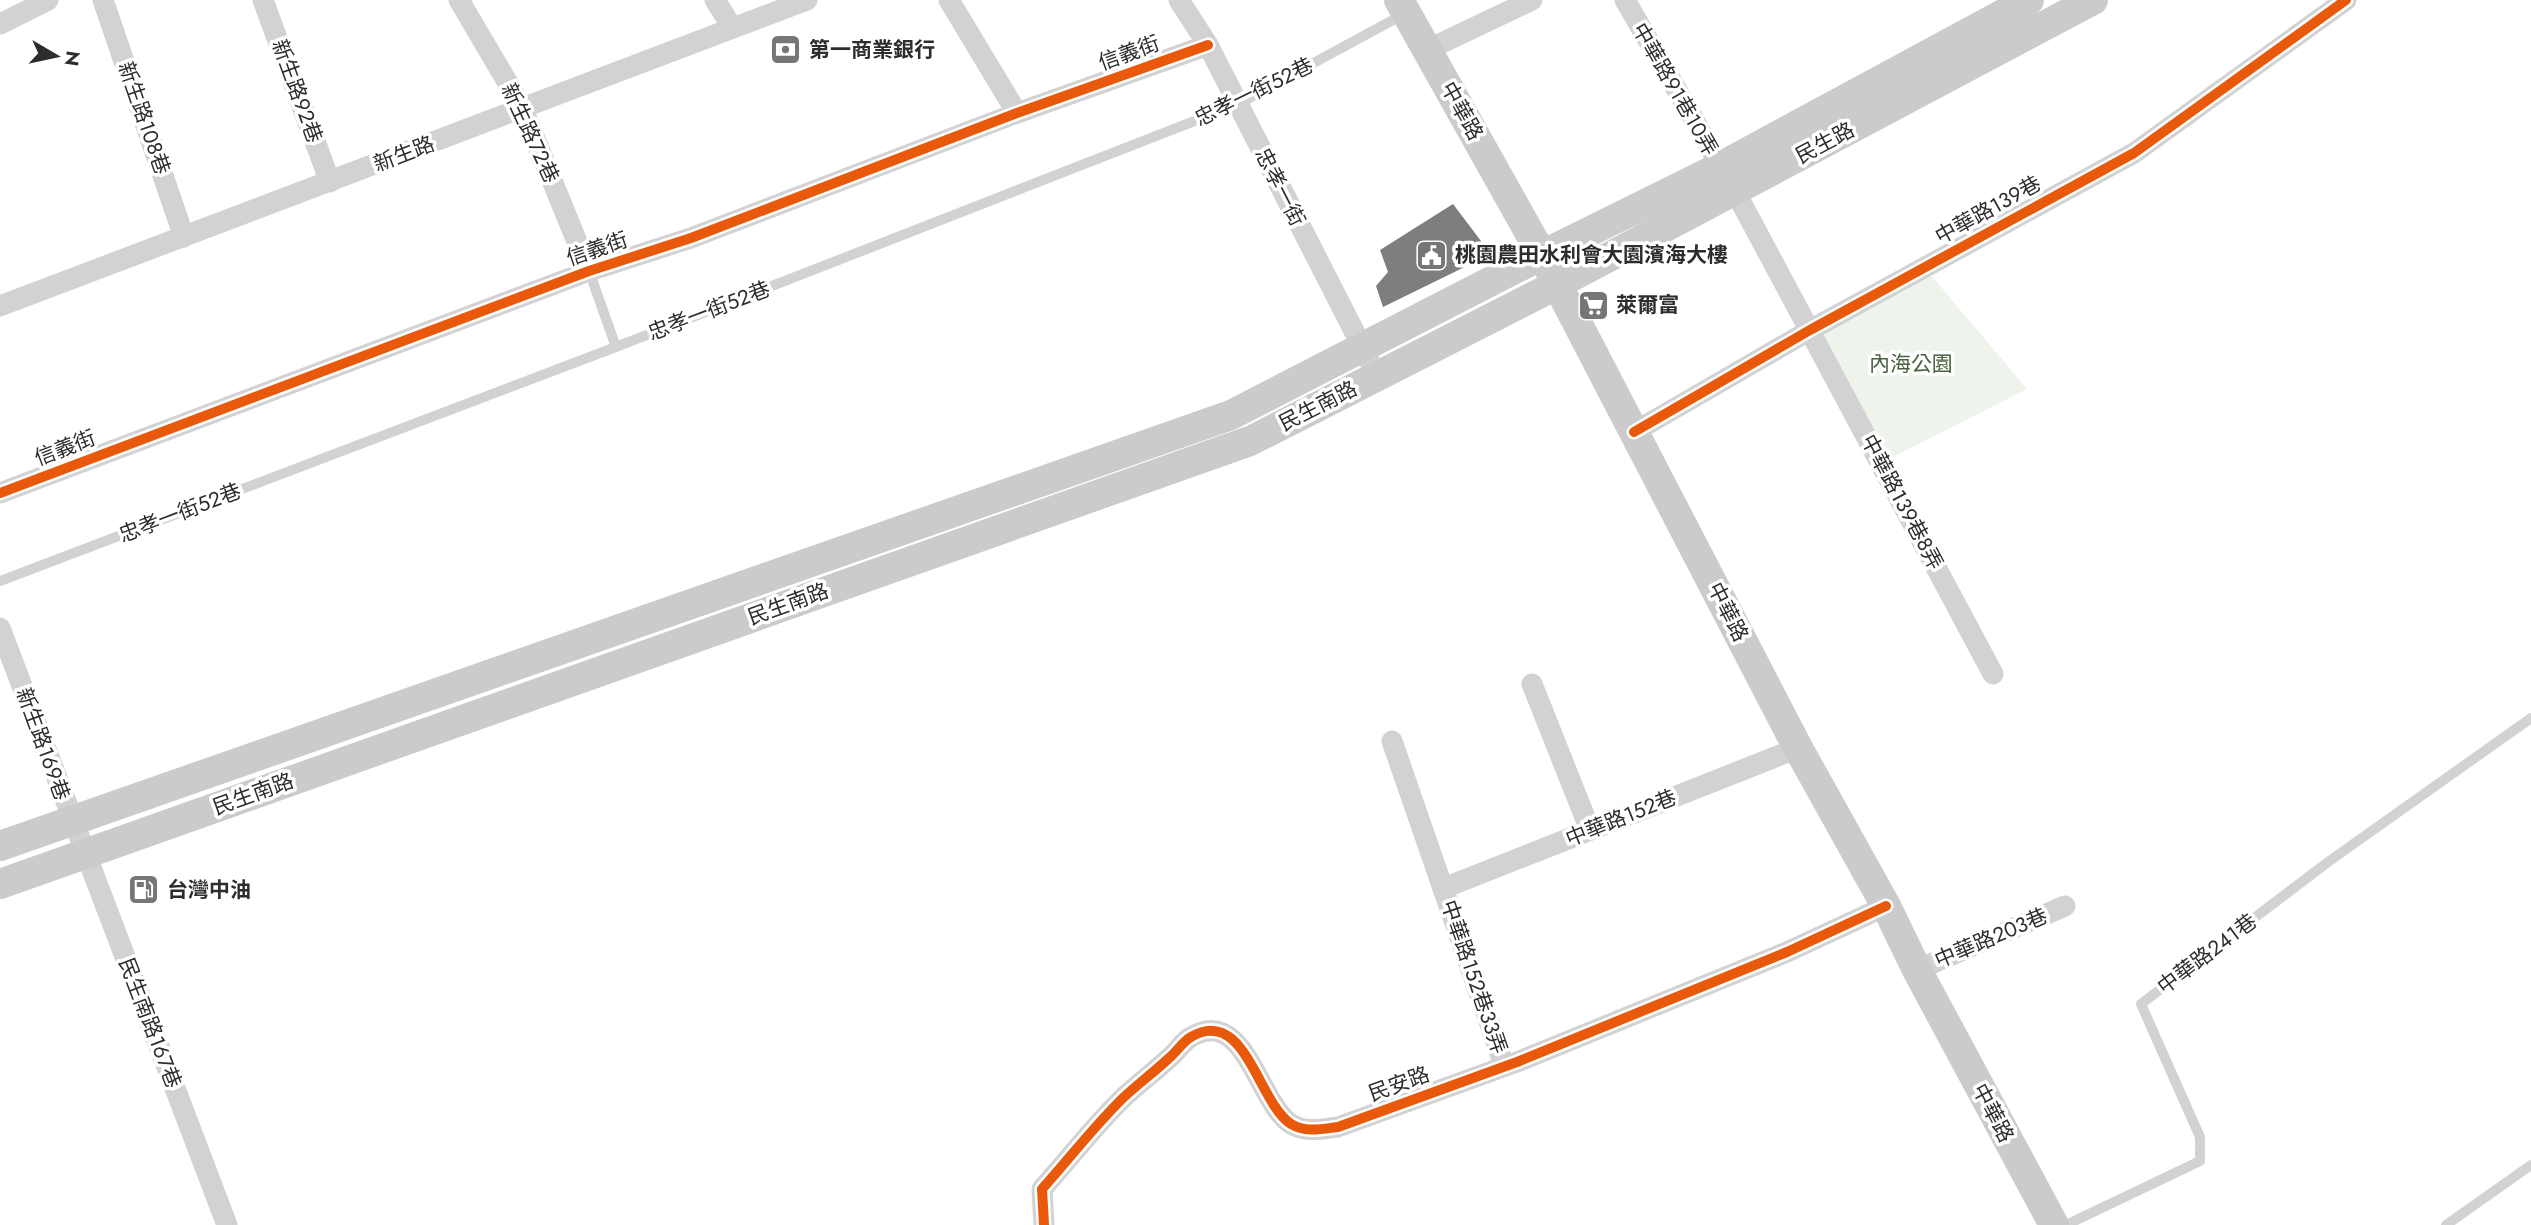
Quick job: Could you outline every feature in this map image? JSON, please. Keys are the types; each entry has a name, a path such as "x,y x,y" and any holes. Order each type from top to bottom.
{"main road":[{"name":"民生路","path":"1558,285 1727,179 2029,0"},
{"name":"民生路","path":"1542,255 1727,179 2093,0"},
{"name":"中華路","path":"1403,6 1542,255 1798,748 1886,906 1917,970 2054,1225"},
{"name":"民生南路","path":"0,846 1231,415 1542,255"},
{"name":"民生南路","path":"0,884 1250,441 1558,285"}],"street":[{"path":"0,24 48,0"},
{"name":"新生路108巷","path":"103,0 184,237"},
{"name":"新生路92巷","path":"263,0 330,182"},
{"name":"新生路72巷","path":"459,0 522,107 589,271"},
{"path":"715,0 732,27"},
{"name":"新生路","path":"0,306 807,0"},
{"path":"949,0 1017,113"},
{"name":"忠孝一街","path":"1179,0 1208,45 1377,376"},
{"path":"1427,50 1532,0"},
{"name":"中華路91巷10弄","path":"1625,0 1810,330"},
{"name":"中華路139巷","path":"1634,432 1810,330 2134,152 2346,0"},
{"name":"信義街","path":"0,493 589,271 691,238 1017,113 1208,45"},
{"name":"中華路139巷8弄","path":"1810,330 1993,674"},
{"name":"新生路169巷","path":"0,628 72,820"},
{"path":"1532,684 1590,830"},
{"name":"中華路152巷33弄","path":"1392,741 1504,1065"},
{"name":"中華路152巷","path":"1444,888 1798,748"},
{"name":"民生南路167巷","path":"72,820 227,1225"},
{"name":"民安路","path":"1044,1225 1042,1189 1123,1098 1191,1037 1213,1030 1233,1037 1242,1047 1273,1105 1291,1124 1311,1131 1338,1127 1504,1065 1787,951 1886,906"},
{"name":"中華路203巷","path":"1917,970 2065,906"}],"lane":[{"name":"忠孝一街52巷","path":"0,581 616,347 1238,104 1403,6"},
{"path":"589,271 616,347"},
{"name":"中華路241巷","path":"2066,1225 2200,1161 2200,1136 2141,1004 2328,862 2531,718"},
{"path":"2445,1225 2531,1165"}],"green space":[{"name":"內海公園","path":"1924,267 2027,389 1881,463 1810,330"}],"building":[{"name":"桃園農田水利會大園濱海大樓","path":"1453,204 1484,245 1481,259 1383,307 1376,286 1388,272 1380,250"}],"cycle path":[{"path":"1634,432 1810,330 2134,153 2346,0"},
{"path":"0,493 589,271 691,238 1017,113 1208,45"},
{"path":"1044,1225 1042,1189 1113,1108 1191,1037 1209,1031 1225,1034 1238,1045 1279,1113 1291,1124 1308,1129 1338,1127 1517,1062 1787,952 1886,906"}],"place":[{"name":"第一商業銀行","path":"786,50"},
{"name":"桃園農田水利會大園濱海大樓","path":"1432,255"},
{"name":"萊爾富","path":"1593,305"},
{"name":"台灣中油","path":"144,890"}]}
